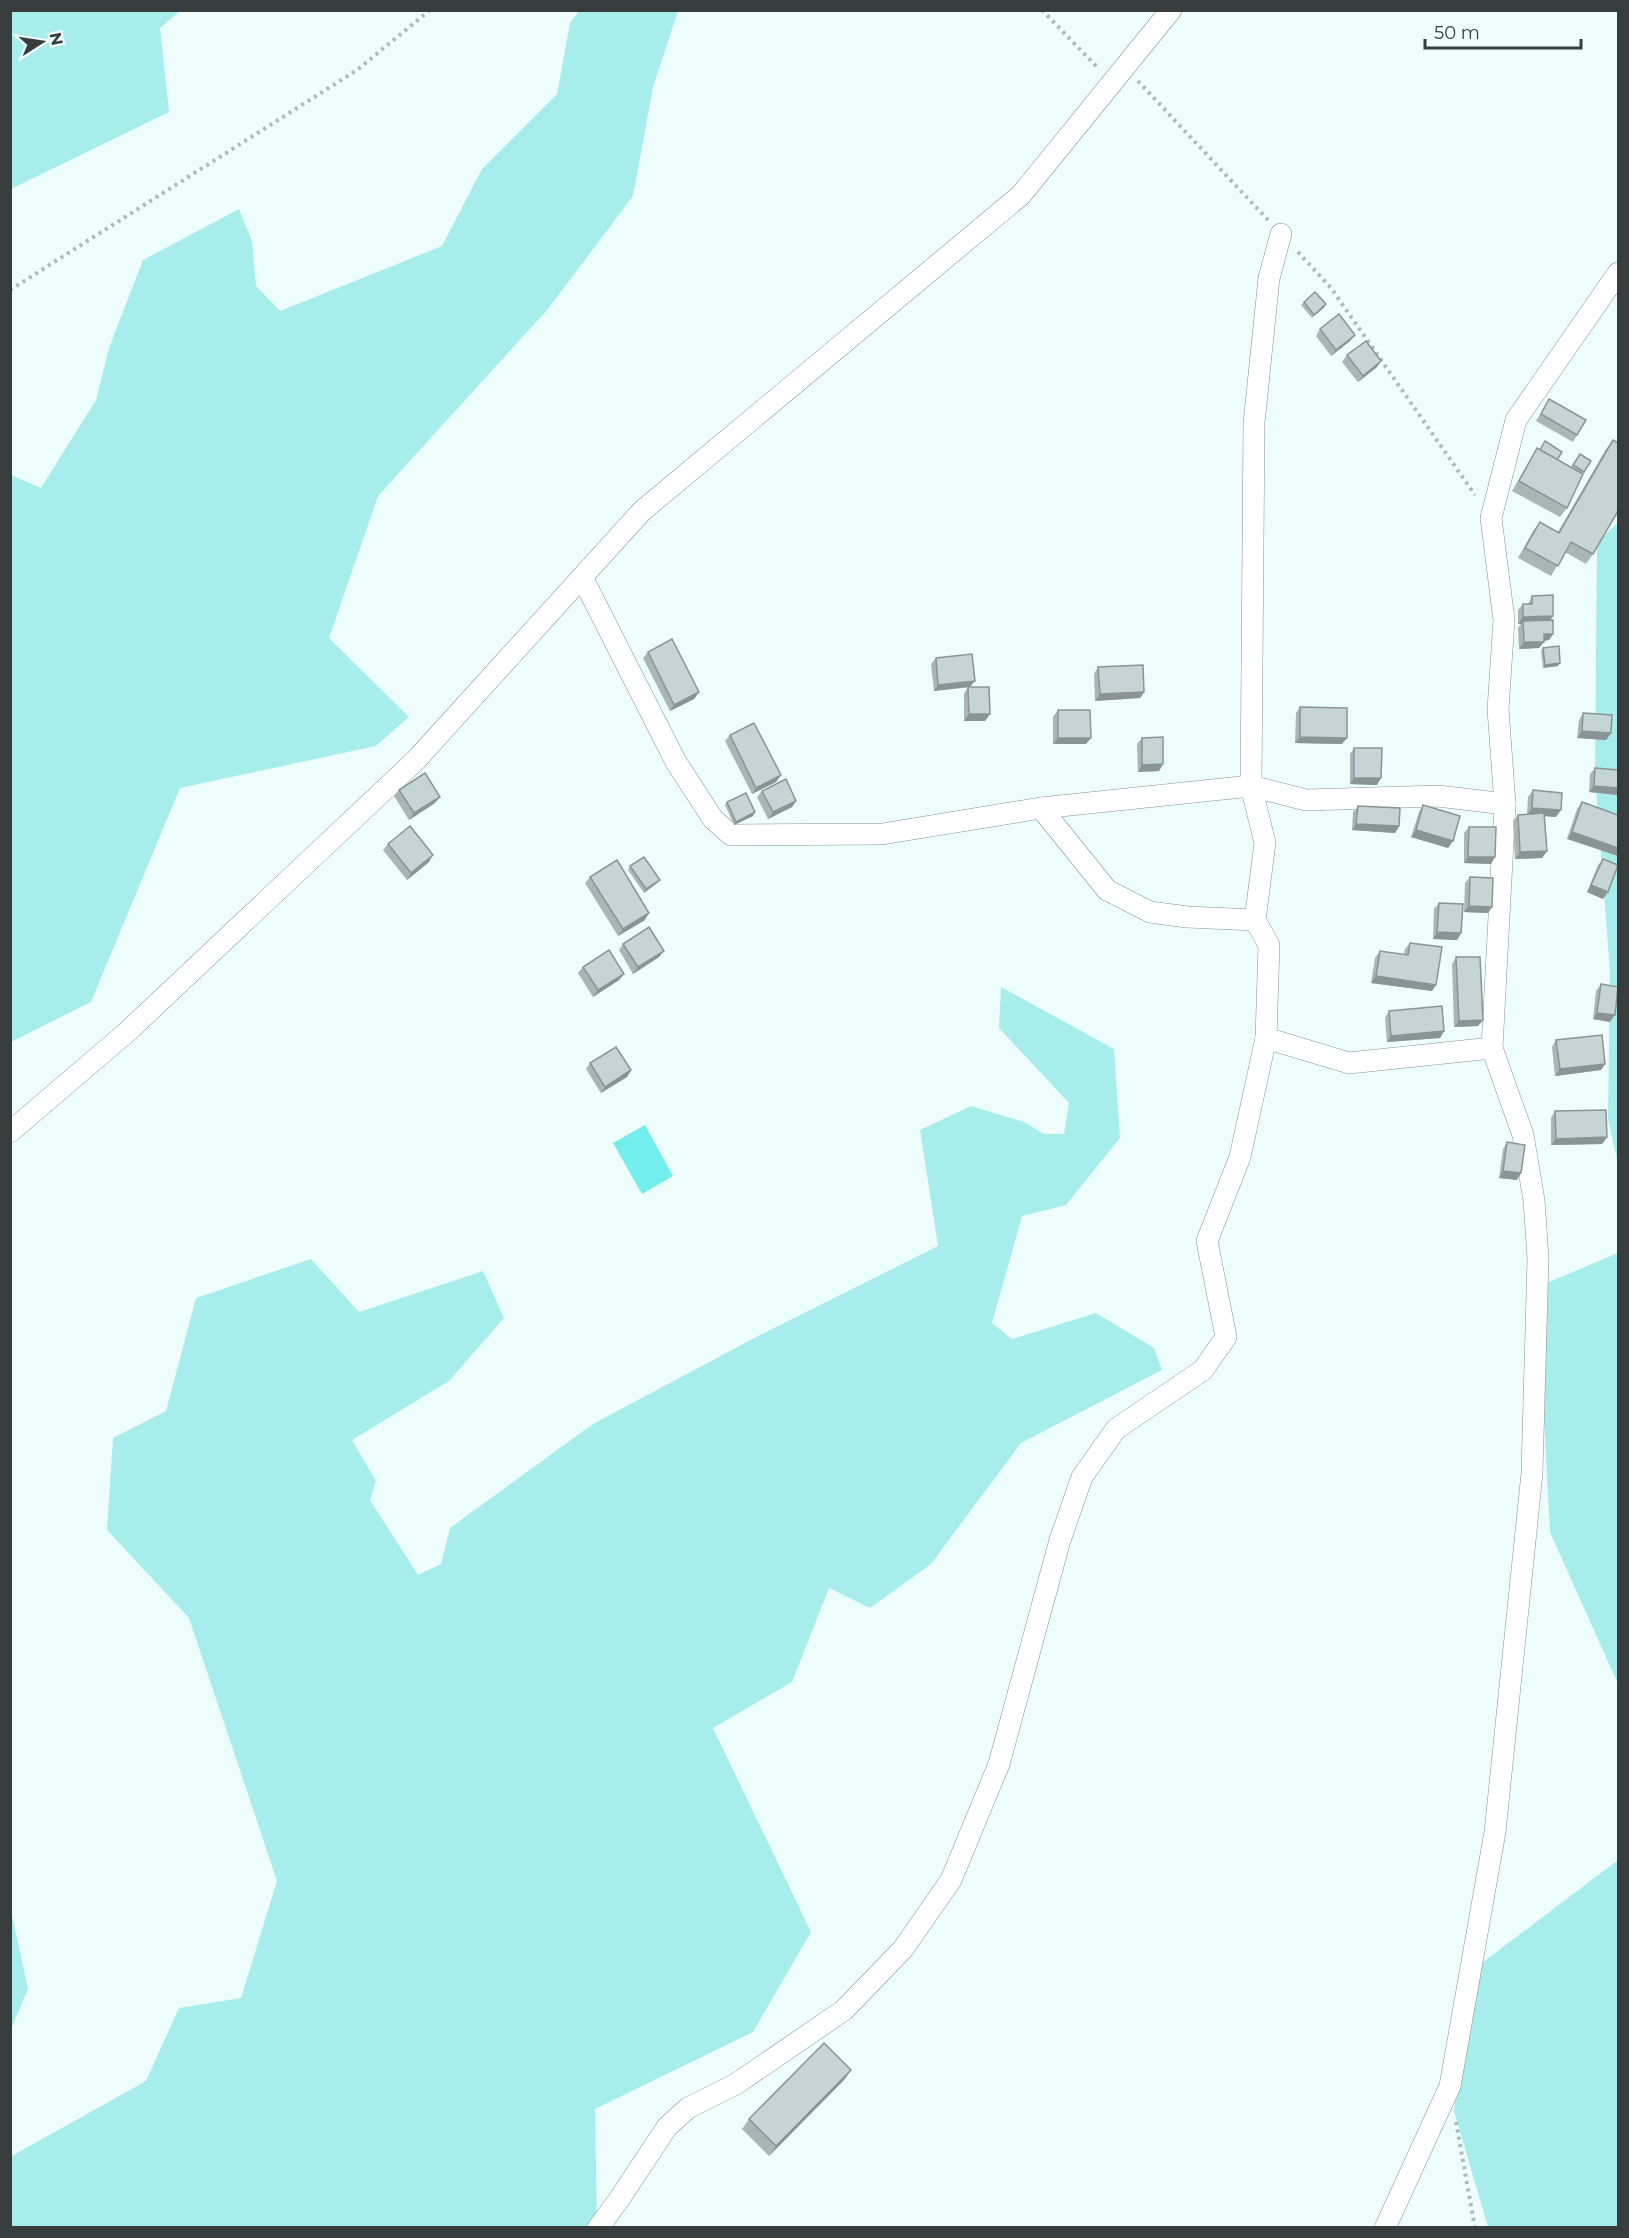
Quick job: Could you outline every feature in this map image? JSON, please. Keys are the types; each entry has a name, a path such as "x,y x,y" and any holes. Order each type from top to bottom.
{"street":[{"path":"10,1132 126,1033 416,760 642,511 1021,195 1128,67 1171,10"},
{"path":"597,2228 668,2127 688,2108 736,2084 844,2010 903,1949 951,1880 999,1764 1060,1540 1082,1477 1116,1429 1203,1370 1226,1337 1207,1240 1240,1157 1266,1038 1269,945 1255,920 1265,843 1251,786 1254,423 1269,278 1281,234"},
{"path":"1385,2228 1450,2086 1495,1832 1532,1473 1538,1258 1534,1200 1523,1135 1492,1048 1505,804 1498,709 1504,620 1491,518 1516,420 1618,273"},
{"path":"582,577 676,762 713,819 731,835 882,834 1041,808 1251,786 1306,800 1438,796 1505,804"},
{"path":"1041,808 1107,890 1149,912 1186,917 1255,920"},
{"path":"1266,1038 1349,1063 1492,1048"}],"path":[{"path":"10,290 357,70 430,10"},
{"path":"1042,10 1113,84"},
{"path":"1128,67 1174,123 1331,288 1491,518"},
{"path":"1450,2086 1475,2228"}],"shaded area":[{"path":"11,10 180,11 160,28 169,112 11,189"},
{"path":"580,10 678,11 653,87 633,196 548,309 378,496 329,638 409,717 376,746 180,788 91,1002 11,1042 11,475 41,488 96,400 109,348 143,260 239,209 252,241 256,286 280,311 442,246 482,169 557,94 570,23"},
{"path":"1618,522 1618,1164 1608,1119 1610,971 1595,776 1597,543"},
{"path":"1001,987 1114,1049 1120,1138 1066,1205 1022,1216 992,1323 1012,1339 1096,1313 1154,1348 1162,1370 1021,1443 931,1564 870,1608 829,1588 792,1682 713,1728 811,1932 753,2032 595,2109 597,2227 11,2227 10,2157 146,2081 179,2008 241,1998 277,1881 189,1618 107,1530 113,1438 166,1411 196,1298 311,1259 359,1312 483,1271 504,1318 449,1381 352,1440 376,1481 370,1500 418,1575 441,1564 450,1528 593,1424 760,1335 938,1246 920,1130 971,1106 1024,1122 1044,1134 1064,1134 1069,1103 999,1028"},
{"path":"645,1125 673,1176 642,1194 613,1143"},
{"path":"1618,1253 1618,1684 1550,1532 1537,1287"},
{"path":"1618,1860 1618,2227 1488,2227 1454,2111 1470,1972"},
{"path":"10,1906 28,1989 11,2029 10,2029"}],"building":[{"path":"1315,292 1326,304 1314,315 1304,302"},
{"path":"1339,314 1355,335 1336,350 1320,329"},
{"path":"1366,341 1381,361 1363,376 1347,355"},
{"path":"1549,399 1586,420 1577,435 1541,414"},
{"path":"1613,440 1618,443 1618,511 1593,554 1571,542 1558,566 1525,548 1540,522 1559,533"},
{"path":"1545,441 1562,452 1557,460 1540,450"},
{"path":"1537,448 1583,474 1567,508 1519,481"},
{"path":"1580,454 1591,461 1584,472 1573,465"},
{"path":"1553,595 1553,616 1523,617 1523,604 1532,604 1532,596"},
{"path":"1553,620 1553,634 1544,634 1544,642 1524,642 1523,621"},
{"path":"672,639 699,692 674,705 648,652"},
{"path":"1559,646 1560,663 1545,665 1543,648"},
{"path":"972,654 975,681 938,685 936,658"},
{"path":"1143,665 1144,692 1100,694 1098,667"},
{"path":"968,687 989,687 990,714 969,714"},
{"path":"1300,707 1347,708 1347,738 1300,737"},
{"path":"1058,710 1090,710 1091,738 1058,738"},
{"path":"1583,713 1612,715 1611,733 1582,731"},
{"path":"754,723 781,775 756,788 730,735"},
{"path":"1163,737 1163,764 1142,765 1142,738"},
{"path":"1354,748 1382,748 1381,778 1354,778"},
{"path":"1595,768 1618,770 1618,788 1594,786"},
{"path":"425,773 440,797 414,813 399,790"},
{"path":"786,779 796,801 773,812 762,791"},
{"path":"1533,790 1562,793 1561,810 1532,808"},
{"path":"746,793 755,812 736,822 727,802"},
{"path":"1582,802 1618,815 1618,848 1572,832"},
{"path":"1423,805 1460,816 1453,841 1416,830"},
{"path":"1358,806 1400,808 1399,826 1356,824"},
{"path":"1544,813 1547,851 1520,852 1518,815"},
{"path":"410,826 433,855 411,873 388,844"},
{"path":"1469,827 1496,827 1495,857 1468,857"},
{"path":"644,857 660,880 646,889 630,866"},
{"path":"1603,859 1618,865 1608,892 1591,885"},
{"path":"617,860 649,913 623,929 590,877"},
{"path":"1470,877 1493,878 1492,907 1469,906"},
{"path":"1439,903 1463,904 1461,933 1437,932"},
{"path":"649,927 664,951 638,967 623,944"},
{"path":"1410,943 1442,947 1436,985 1376,976 1380,951 1408,955"},
{"path":"609,950 624,974 598,990 583,967"},
{"path":"1456,957 1480,957 1483,1020 1459,1021"},
{"path":"1601,984 1618,987 1615,1015 1597,1013"},
{"path":"1442,1006 1444,1031 1391,1036 1389,1011"},
{"path":"1602,1035 1605,1064 1560,1069 1556,1040"},
{"path":"616,1047 631,1070 605,1087 590,1063"},
{"path":"1606,1110 1607,1137 1556,1139 1555,1111"},
{"path":"1507,1142 1525,1145 1521,1173 1503,1171"},
{"path":"824,2043 851,2070 776,2146 749,2119"}]}
